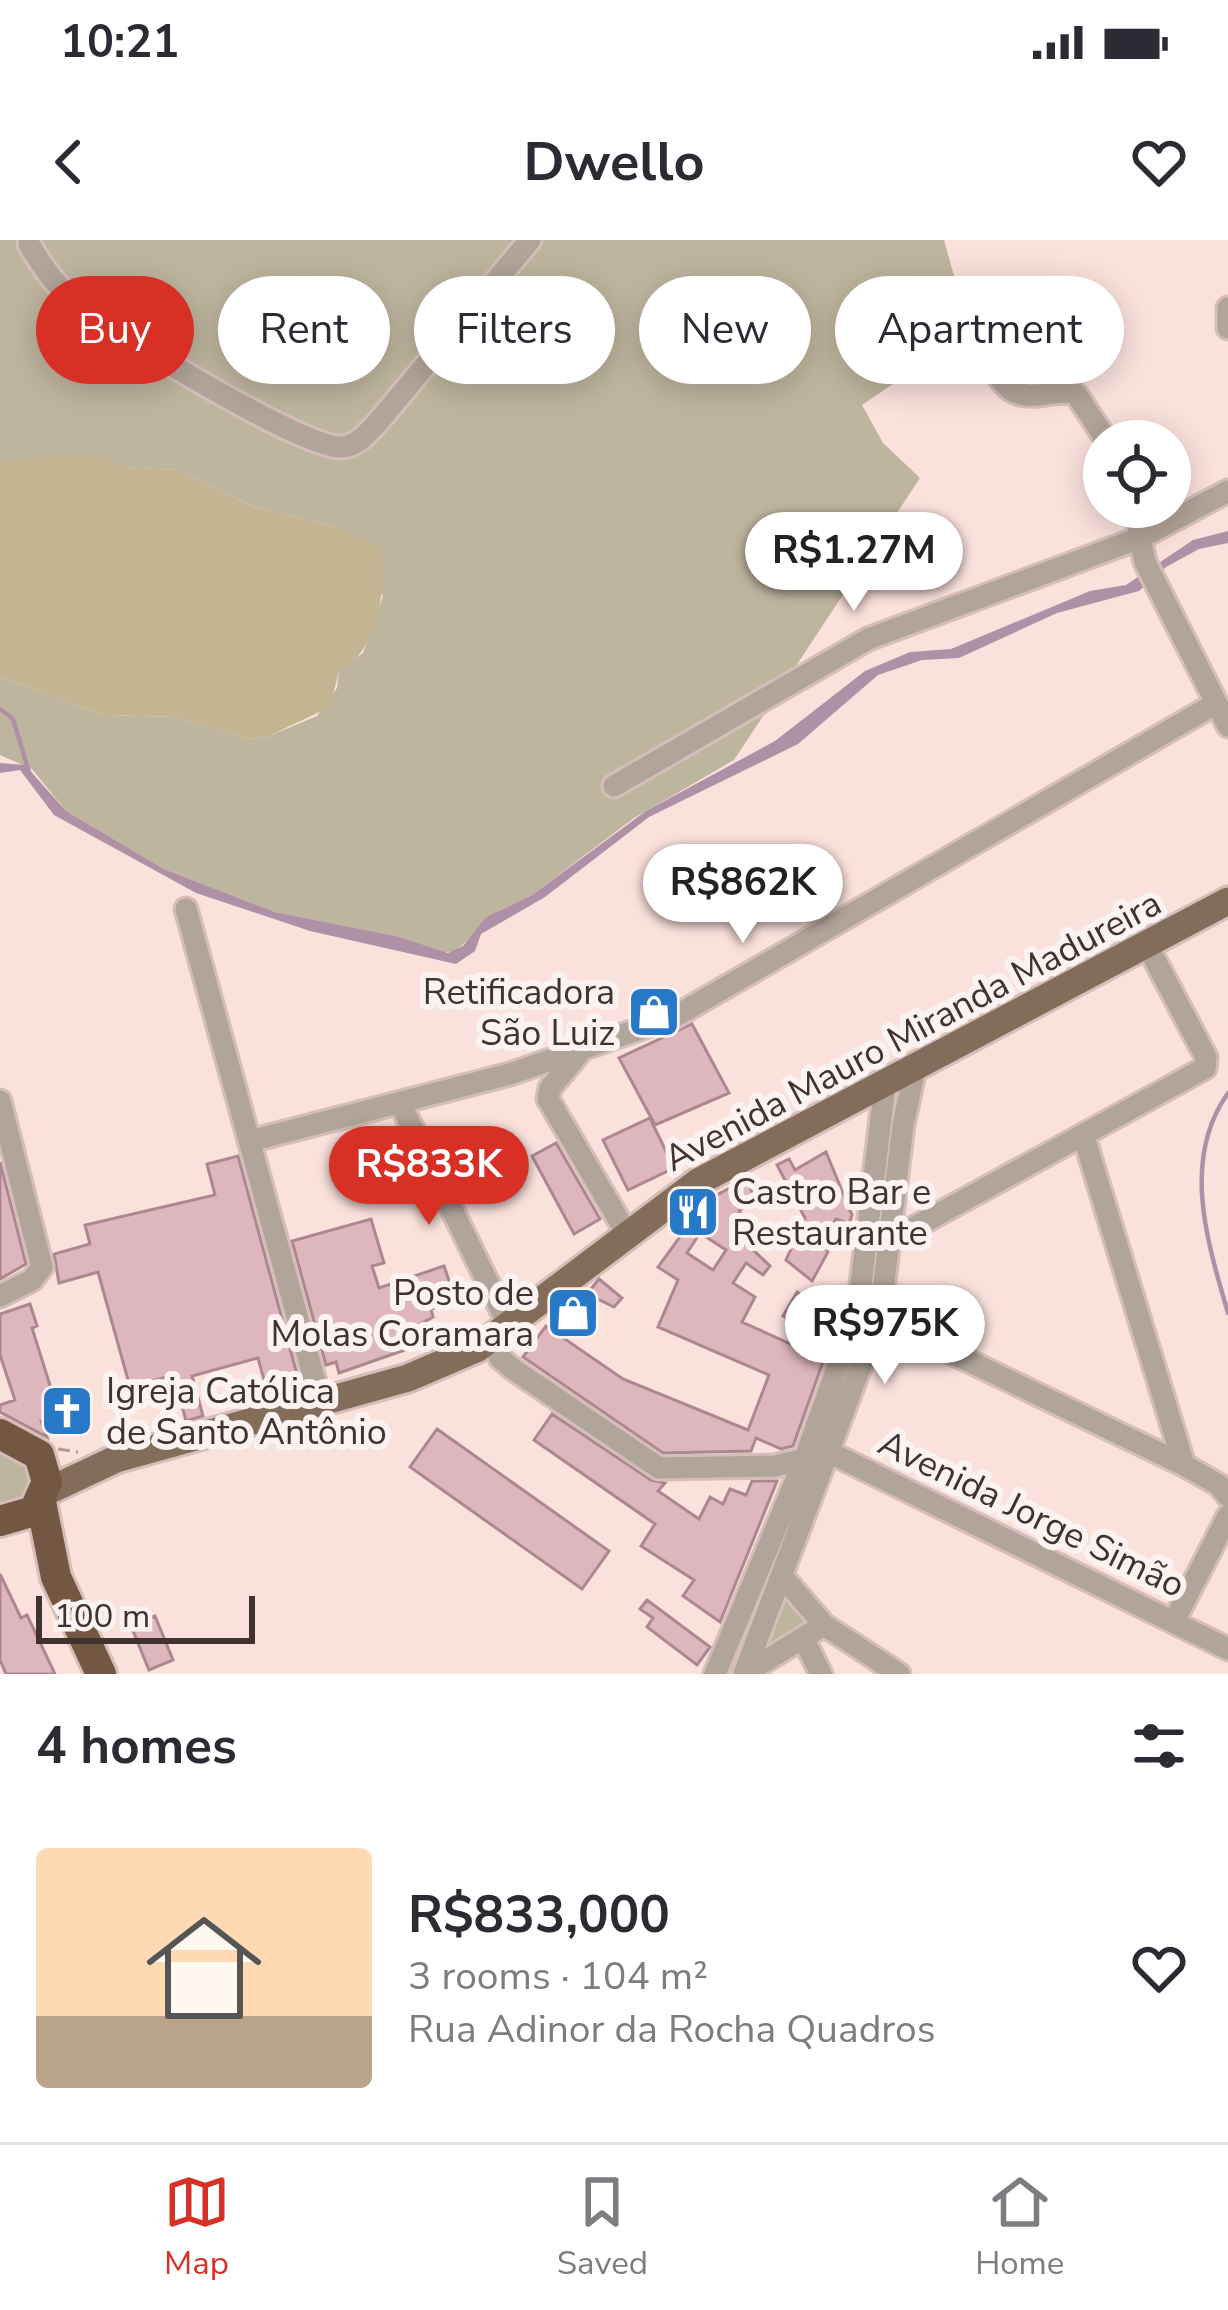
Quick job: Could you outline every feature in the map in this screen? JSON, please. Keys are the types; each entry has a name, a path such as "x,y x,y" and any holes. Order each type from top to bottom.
{"highway":[{"path":"9,1436 44,1463 56,1577"},
{"path":"0,1522 24,1517 44,1497"},
{"path":"0,1522 34,1550 56,1577 101,1674"}],"main road":[{"name":"Avenida Mauro Miranda Madureira","path":"116,1459 408,1378 501,1334 698,1182 1228,901"},
{"path":"9,1436 62,1461 116,1459"},
{"path":"44,1497 116,1459"}],"street":[{"path":"29,244 67,295 109,326 311,440 342,447 358,441 379,422 530,240"},
{"path":"1228,308 1228,328"},
{"path":"1005,384 1020,394 1076,394 1093,420"},
{"path":"614,786 868,639 1140,538 1228,491"},
{"path":"1139,528 1145,562 1228,726"},
{"path":"250,1141 581,1052 674,1017 1214,704"},
{"path":"186,909 321,1404"},
{"path":"893,1239 1192,1077 1208,1063 1147,945"},
{"path":"581,1052 550,1088 548,1099 627,1234"},
{"path":"715,1674 831,1453 880,1316 893,1239 903,1125 915,1069"},
{"path":"744,1674 782,1576 804,1461 858,1309 885,1085"},
{"path":"0,1101 41,1268 32,1280 0,1296"},
{"name":"Avenida Jorge Simão","path":"400,1103 501,1334 500,1358 659,1468 804,1461 831,1453 1228,1648"},
{"path":"1084,1137 1184,1465"},
{"path":"858,1309 1184,1465 1220,1485 1228,1496"},
{"path":"1175,1619 1228,1516"},
{"path":"782,1576 824,1625 899,1674"},
{"path":"744,1674 824,1625"},
{"path":"803,1638 820,1674"}],"shaded area":[{"path":"0,240 944,240 954,276 835,276 835,384 893,384 862,405 883,443 920,478 734,760 634,818 532,895 498,911 456,951 438,953 396,936 275,912 164,869 66,811 32,769 0,755 0,677 105,715 177,717 248,739 269,736 317,716 337,688 339,671 363,653 383,596 340,528 254,507 177,470 122,467 106,456 0,461"},
{"path":"106,456 123,467 177,470 254,507 340,528 379,546 383,579 377,616 362,650 339,671 330,707 269,736 248,739 177,717 105,715 0,677 0,461"},
{"path":"1228,531 1228,543 1199,549 1166,567 1139,591 1057,613 959,658 922,660 878,675 798,744 649,817 545,897 481,934 475,951 456,964 310,931 196,893 54,815 20,770 0,773 0,763 25,765 66,811 164,869 275,912 396,936 448,953 463,946 486,917 532,895 646,811 775,741 865,671 910,652 951,649 1090,591 1126,585 1193,540"},
{"path":"0,1451 24,1466 30,1483 21,1502 0,1509"},
{"path":"785,1594 813,1622 763,1652"}],"building":[{"path":"692,1024 729,1093 655,1125 619,1058"},
{"path":"650,1118 674,1168 628,1190 603,1140"},
{"path":"556,1143 600,1219 574,1234 532,1156"},
{"path":"826,1152 852,1215 849,1224 836,1219 824,1242 828,1252 812,1281 786,1260 805,1218 777,1165 789,1159 795,1170"},
{"path":"238,1156 301,1389 269,1398 258,1358 192,1376 203,1416 186,1421 174,1375 130,1387 98,1272 59,1283 54,1254 90,1244 85,1225 215,1195 207,1164"},
{"path":"0,1162 26,1264 0,1279"},
{"path":"748,1178 754,1201 739,1211 755,1238 746,1243 770,1266 763,1275 746,1263 733,1283 755,1297 742,1322 824,1359 793,1446 781,1449 756,1438 751,1451 663,1453 523,1357 546,1326 623,1379 748,1430 769,1375 658,1327 678,1280 658,1267 706,1201","holes":["700,1233 726,1250 713,1270 687,1253"]},
{"path":"371,1219 384,1263 372,1266 379,1288 444,1266 456,1301 431,1309 433,1317 413,1328 419,1345 339,1373 336,1362 326,1365 292,1241"},
{"path":"599,1279 622,1298 614,1307 587,1294"},
{"path":"797,1292 837,1316 822,1340 783,1316"},
{"path":"30,1304 37,1326 32,1328 54,1398 78,1390 83,1406 77,1408 81,1419 66,1424 62,1414 41,1421 47,1437 0,1412 0,1405 15,1400 0,1355 0,1314"},
{"path":"552,1414 651,1480 665,1483 658,1491 699,1519 710,1497 723,1504 730,1489 746,1495 752,1481 777,1481 720,1622 683,1596 694,1580 641,1546 655,1524 534,1440"},
{"path":"437,1429 609,1551 582,1589 410,1467"},
{"path":"0,1574 21,1618 27,1615 55,1674 6,1674 0,1660"},
{"path":"647,1600 710,1647 697,1665 647,1627 653,1618 640,1609"},
{"path":"155,1616 173,1660 149,1670 131,1626"}],"waterway":[{"path":"0,709 13,719 29,772"},
{"path":"1228,1093 1205,1145 1202,1173 1206,1229 1228,1313"}],"place":[{"name":"Retificadora São Luiz","path":"654,1012"},
{"name":"Castro Bar e Restaurante","path":"693,1212"},
{"name":"Posto de Molas Coramara","path":"573,1313"},
{"name":"Igreja Católica de Santo Antônio","path":"67,1411"}]}
